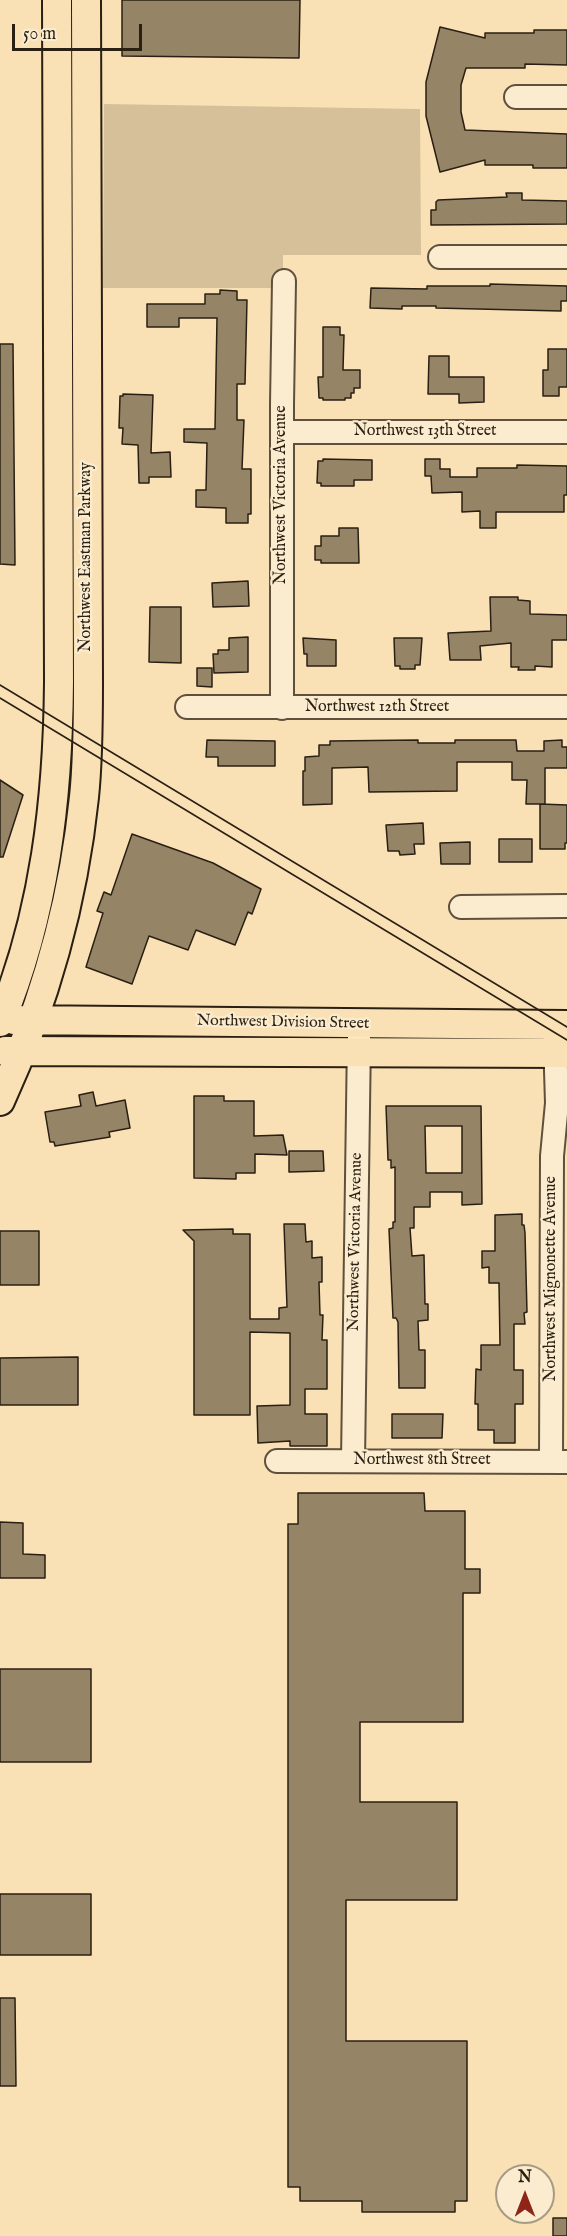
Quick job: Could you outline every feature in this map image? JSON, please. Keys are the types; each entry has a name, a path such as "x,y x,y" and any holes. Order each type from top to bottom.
{"main road":[{"name":"Northwest Eastman Parkway","path":"0,1021 10,998 38,897 50,833 57,755 59,682 57,0"},
{"name":"Northwest Eastman Parkway","path":"0,1101 11,1051 33,1021 44,989 69,897 86,771 88,682 86,0"},
{"name":"Northwest Division Street","path":"0,1021 561,1025"},
{"name":"Northwest Division Street","path":"11,1051 561,1053"}],"street":[{"path":"516,97 567,97"},
{"path":"440,257 567,257"},
{"name":"Northwest Victoria Avenue","path":"282,708 284,281"},
{"name":"Northwest 13th Street","path":"283,432 567,432"},
{"name":"Northwest 12th Street","path":"187,707 567,707"},
{"path":"461,907 567,906"},
{"name":"Northwest Victoria Avenue","path":"353,1460 358,1024"},
{"name":"Northwest Mignonette Avenue","path":"559,1462 552,1156 562,1103 561,1025"},
{"name":"Northwest 8th Street","path":"277,1461 559,1462"}],"shaded area":[{"path":"104,104 420,109 421,255 283,255 283,288 103,288"}],"building":[{"path":"122,0 300,0 299,58 122,56"},
{"path":"440,27 485,38 485,33 567,30 567,65 525,64 525,68 466,68 461,85 461,112 465,130 567,134 567,168 485,165 485,160 440,172 426,116 426,82"},
{"path":"506,193 522,193 522,200 567,201 567,224 431,225 431,210 436,210 438,200 507,197"},
{"path":"490,284 567,286 567,301 561,301 561,311 436,308 436,306 402,306 402,309 370,308 371,288 427,289 427,286 490,286"},
{"path":"220,290 237,291 237,300 247,300 245,384 237,384 237,420 244,420 242,469 251,469 251,514 248,514 248,523 226,523 226,508 196,507 196,490 206,490 207,443 184,442 184,429 215,429 217,318 179,318 179,327 147,327 147,304 205,304 205,294 220,294"},
{"path":"323,327 340,327 340,335 344,335 343,370 360,370 360,388 354,388 351,398 323,400 319,398 318,377 323,377"},
{"path":"0,344 13,344 15,565 0,564"},
{"path":"548,349 567,349 567,387 559,387 559,396 543,396 543,370 548,370"},
{"path":"429,356 449,356 449,377 484,377 484,402 459,403 459,394 428,394"},
{"path":"123,394 153,395 151,453 170,452 171,477 149,477 149,483 139,483 138,445 122,444 123,428 119,428 120,396"},
{"path":"323,459 372,460 372,480 354,480 354,486 321,486 321,483 317,483 318,461 323,461"},
{"path":"425,459 440,459 440,469 450,469 450,477 477,477 477,468 517,468 517,465 567,466 567,495 564,495 564,512 496,512 496,528 480,528 480,511 462,512 462,492 432,493 431,476 425,476"},
{"path":"339,528 358,528 359,563 321,563 321,560 315,560 315,546 321,546 321,536 339,536"},
{"path":"248,581 249,606 213,607 212,583"},
{"path":"490,597 518,597 518,600 530,601 530,614 567,615 567,640 552,640 552,667 535,666 535,670 518,670 519,667 511,667 511,643 480,646 481,660 450,660 448,633 491,631"},
{"path":"150,607 181,607 181,663 149,662"},
{"path":"248,637 248,672 214,673 213,654 218,654 218,650 229,650 229,638"},
{"path":"303,638 336,640 336,666 307,666"},
{"path":"394,638 422,638 420,665 415,665 415,669 400,669 400,666 395,666"},
{"path":"197,668 212,668 212,687 197,686"},
{"path":"207,740 275,741 275,766 218,766 218,757 206,757"},
{"path":"418,740 418,743 455,743 455,740 516,740 517,751 544,751 544,741 562,740 562,747 567,747 567,768 545,768 545,804 526,804 527,780 512,780 512,762 457,762 457,791 369,792 368,767 332,768 332,804 303,805 305,757 319,756 319,745 330,745 330,741"},
{"path":"0,780 23,795 3,857 0,857"},
{"path":"540,804 567,805 565,849 540,849"},
{"path":"423,823 424,844 414,844 415,854 400,855 399,851 388,851 386,825"},
{"path":"132,834 213,863 261,889 252,914 248,912 235,945 196,930 188,950 149,936 132,984 86,967 103,913 97,911 104,892 111,895"},
{"path":"499,839 532,839 532,862 499,862"},
{"path":"470,842 470,864 441,864 440,843"},
{"path":"93,1092 96,1106 125,1100 130,1128 109,1132 110,1137 55,1146 54,1142 50,1142 45,1112 81,1106 79,1095"},
{"path":"194,1096 224,1096 224,1101 254,1101 254,1136 283,1135 287,1155 255,1154 255,1173 236,1173 236,1179 194,1178"},
{"path":"386,1106 481,1106 482,1204 462,1205 462,1192 430,1192 430,1207 414,1207 414,1228 410,1228 412,1256 424,1255 425,1304 428,1304 428,1320 418,1321 419,1350 425,1350 425,1388 399,1388 398,1322 396,1318 393,1318 389,1229 393,1228 393,1222 395,1222 395,1167 391,1168 391,1160 388,1160","holes":["425,1126 462,1126 462,1173 426,1173"]},
{"path":"289,1151 323,1151 324,1171 289,1172"},
{"path":"522,1214 525,1233 527,1312 524,1313 525,1324 514,1324 514,1370 523,1370 523,1404 515,1404 515,1443 494,1443 494,1430 478,1430 478,1404 475,1404 476,1369 481,1370 481,1345 500,1345 499,1283 489,1283 489,1267 482,1268 482,1251 495,1251 495,1215"},
{"path":"284,1224 305,1224 306,1242 312,1241 312,1258 322,1257 322,1282 319,1282 320,1315 323,1315 322,1340 327,1340 327,1389 305,1389 305,1414 327,1414 327,1446 290,1446 290,1441 258,1443 257,1406 290,1405 290,1333 250,1332 250,1415 194,1415 194,1241 183,1230 233,1229 233,1234 250,1234 250,1319 279,1319 279,1308 287,1307"},
{"path":"0,1231 39,1231 39,1285 0,1285"},
{"path":"78,1357 78,1405 0,1405 0,1358"},
{"path":"392,1414 443,1414 442,1438 392,1438"},
{"path":"298,1493 424,1493 425,1511 465,1511 465,1569 480,1569 480,1593 463,1593 463,1722 360,1722 360,1802 457,1802 457,1900 346,1900 346,2041 467,2041 467,2201 455,2201 455,2212 362,2212 362,2201 300,2201 300,2187 288,2187 288,1524 298,1524"},
{"path":"0,1522 23,1523 23,1554 45,1555 45,1578 0,1578"},
{"path":"0,1669 91,1669 91,1762 0,1762"},
{"path":"0,1894 91,1894 91,1955 0,1955"},
{"path":"0,1998 15,1998 16,2086 0,2086"},
{"path":"555,2218 567,2218 567,2236 553,2236"}],"tram line":[{"path":"0,685 567,1027"},
{"path":"0,698 567,1040"}]}
